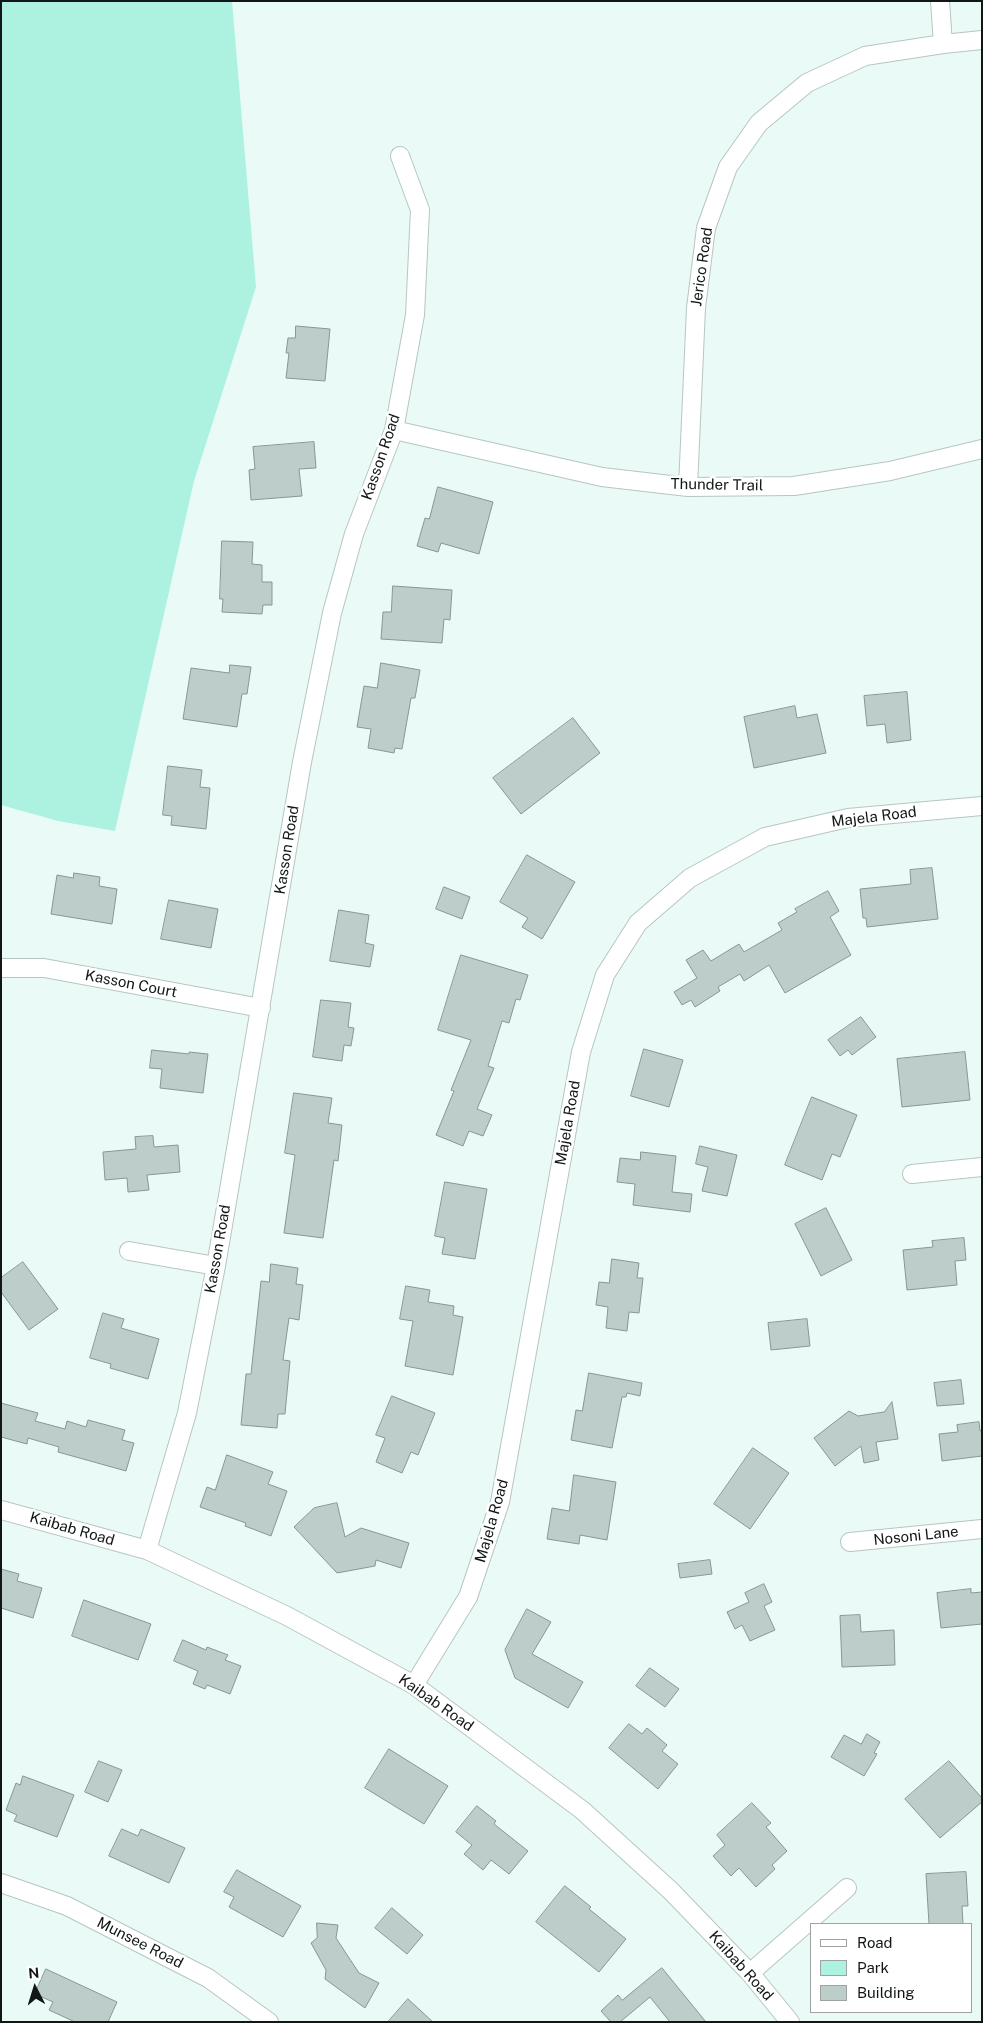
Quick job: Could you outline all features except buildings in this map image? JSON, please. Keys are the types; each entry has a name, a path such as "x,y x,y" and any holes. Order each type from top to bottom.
{"street":[{"path":"940,1 943,44"},
{"name":"Jerico Road","path":"688,488 696,308 706,228 728,167 759,123 807,82 865,56 982,40"},
{"name":"Kasson Road","path":"148,1550 188,1413 216,1266 302,762 332,613 354,534 394,430 415,314 420,210 400,156"},
{"name":"Thunder Trail","path":"394,430 602,477 688,488 794,486 890,471 982,448"},
{"name":"Majela Road","path":"414,1685 468,1597 500,1502 581,1052 605,975 638,923 690,878 765,837 848,818 982,806"},
{"name":"Kasson Court","path":"1,968 44,968 261,1008"},
{"path":"912,1174 982,1167"},
{"path":"129,1251 216,1266"},
{"name":"Kaibab Road","path":"1,1510 148,1550 286,1616 414,1685 582,1810 670,1890 750,1973 790,2022"},
{"name":"Nosoni Lane","path":"850,1542 982,1529"},
{"name":"Munsee Road","path":"1,1883 67,1906 208,1978 269,2022"},
{"path":"750,1973 847,1888"}],"green space":[{"path":"1,1 232,1 256,287 194,481 115,831 58,821 1,805"}]}
